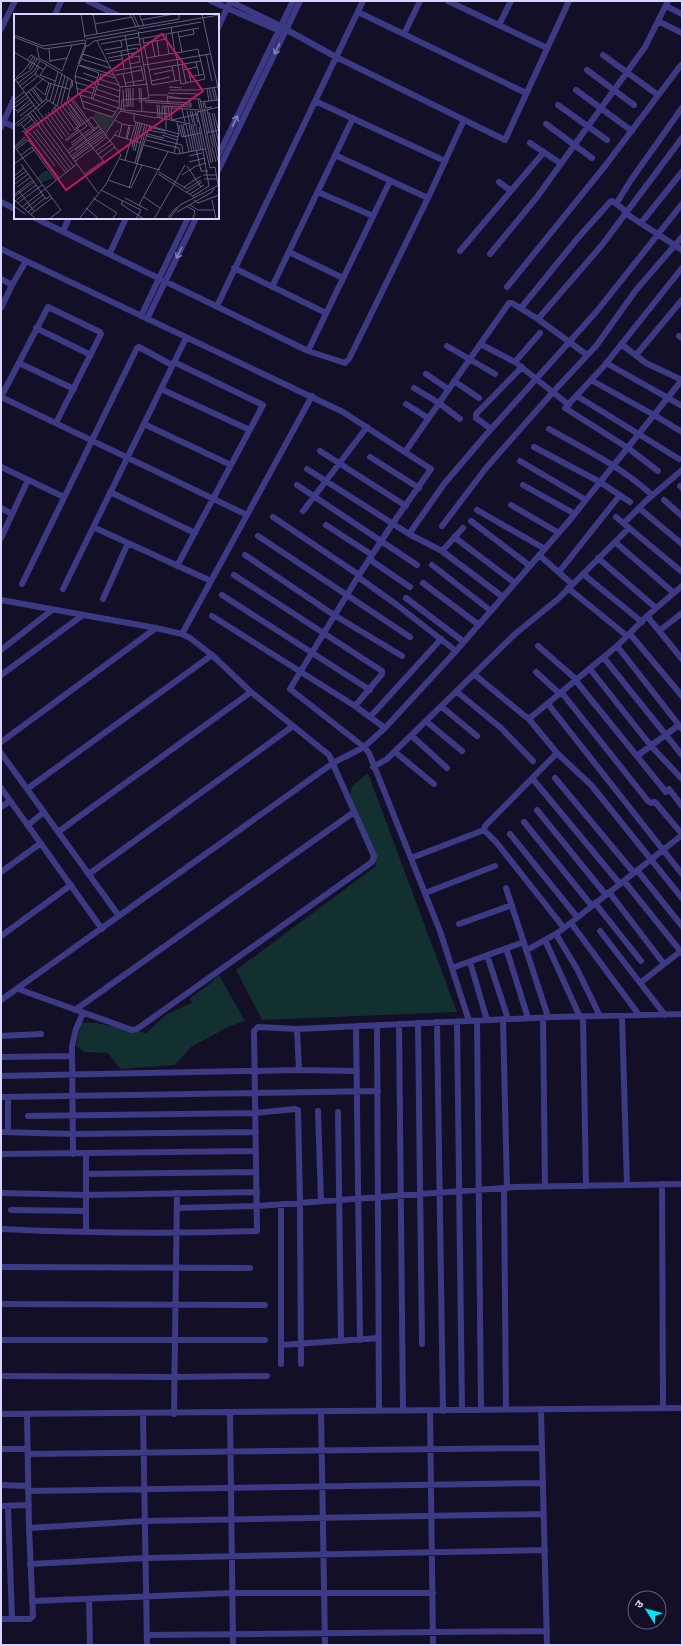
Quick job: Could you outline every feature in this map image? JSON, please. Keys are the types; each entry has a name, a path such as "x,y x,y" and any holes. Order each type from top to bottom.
{"street":[{"path":"1,29 15,1"},
{"path":"54,14 61,1"},
{"path":"88,1 115,14"},
{"path":"211,1 227,9 284,30"},
{"path":"219,26 230,1 336,57 504,140 569,1"},
{"path":"219,169 284,30 293,1"},
{"path":"219,154 300,1"},
{"path":"216,306 363,1"},
{"path":"404,34 420,1"},
{"path":"448,1 547,48"},
{"path":"500,25 511,1"},
{"path":"490,254 537,197 560,163 645,47 667,3 682,14"},
{"path":"358,12 526,94"},
{"path":"658,21 682,33"},
{"path":"603,55 658,95"},
{"path":"507,287 605,166 681,65"},
{"path":"587,70 634,105"},
{"path":"576,90 632,131"},
{"path":"14,100 2,124 14,127"},
{"path":"316,100 445,161"},
{"path":"558,105 607,140"},
{"path":"616,204 631,180 682,108"},
{"path":"272,287 353,118"},
{"path":"37,219 308,350 336,362 345,364 348,361 428,198 464,120"},
{"path":"546,124 592,158"},
{"path":"538,319 602,245 682,138"},
{"path":"530,143 560,163"},
{"path":"460,250 544,152"},
{"path":"335,155 428,198"},
{"path":"641,223 682,172"},
{"path":"308,350 390,181"},
{"path":"498,182 511,191"},
{"path":"318,192 373,216"},
{"path":"521,308 577,239 612,201 658,235 682,250"},
{"path":"1,202 14,208"},
{"path":"409,534 444,484 491,428 596,311 682,204"},
{"path":"63,231 69,219"},
{"path":"110,253 126,219"},
{"path":"147,320 162,279 188,219"},
{"path":"140,316 195,219"},
{"path":"442,526 486,468 596,346 636,290 682,237"},
{"path":"1,249 147,320 312,396 343,412 431,469 393,523 346,595 290,689 364,747 369,753 440,930 469,1021"},
{"path":"289,252 343,278"},
{"path":"1,308 26,261"},
{"path":"234,268 326,313"},
{"path":"658,471 628,448 565,409 606,364 682,268"},
{"path":"1,279 12,285"},
{"path":"636,355 682,300"},
{"path":"405,452 509,303 511,302 538,319 587,355"},
{"path":"56,423 91,355 100,336 100,332 48,307 1,397 247,515"},
{"path":"36,328 91,355"},
{"path":"515,362 540,333"},
{"path":"63,589 186,338"},
{"path":"480,344 515,362 569,405"},
{"path":"1,1000 333,763 364,747 385,728 456,651 559,533 682,380 646,363 621,344"},
{"path":"447,346 495,374"},
{"path":"22,584 138,347 263,405 177,566"},
{"path":"19,363 74,390"},
{"path":"606,364 682,406"},
{"path":"491,428 476,418 476,414 522,367"},
{"path":"426,374 448,389"},
{"path":"591,380 682,432"},
{"path":"454,381 479,398"},
{"path":"414,388 439,403 460,419"},
{"path":"161,389 250,430"},
{"path":"182,634 312,396"},
{"path":"577,396 679,459"},
{"path":"406,404 428,418"},
{"path":"144,424 231,465"},
{"path":"304,511 367,427"},
{"path":"549,429 614,465 639,483 652,495"},
{"path":"534,447 600,482 630,502"},
{"path":"320,451 406,506"},
{"path":"370,457 419,488"},
{"path":"520,461 586,500"},
{"path":"1,467 64,497"},
{"path":"307,469 409,534 442,551 503,597"},
{"path":"374,767 395,752 515,634 583,574 615,542 639,508 682,470"},
{"path":"1,538 28,480"},
{"path":"297,485 382,540 417,565"},
{"path":"523,485 575,514"},
{"path":"110,492 195,533"},
{"path":"559,572 620,495"},
{"path":"664,500 682,516"},
{"path":"511,505 559,533"},
{"path":"1,508 12,514"},
{"path":"639,508 682,544"},
{"path":"476,510 545,549"},
{"path":"273,517 359,576 456,651"},
{"path":"616,517 682,572"},
{"path":"471,521 530,566"},
{"path":"326,525 410,587"},
{"path":"93,527 211,581"},
{"path":"442,551 462,528"},
{"path":"258,536 410,637"},
{"path":"454,537 515,583"},
{"path":"615,542 674,593"},
{"path":"103,599 128,543"},
{"path":"245,555 334,615 402,656"},
{"path":"539,555 559,572 570,586 628,635 682,696"},
{"path":"598,558 656,608"},
{"path":"432,566 491,611"},
{"path":"583,574 642,622"},
{"path":"234,575 382,671 382,674 370,690 355,706"},
{"path":"423,583 479,625"},
{"path":"528,718 532,717 604,658 647,616 682,586"},
{"path":"222,595 370,690"},
{"path":"406,598 464,642"},
{"path":"1,600 182,634 212,655 251,692 329,756 374,856 372,862 140,1028 132,1030 18,989"},
{"path":"1,650 52,610"},
{"path":"659,631 682,613"},
{"path":"1,675 83,615"},
{"path":"212,616 355,706 385,728"},
{"path":"647,616 681,655"},
{"path":"1,742 156,628"},
{"path":"370,717 441,639"},
{"path":"538,646 576,680 666,792 669,789 682,806"},
{"path":"617,646 680,727 637,756"},
{"path":"27,789 212,655"},
{"path":"604,658 682,755"},
{"path":"590,669 651,746 681,774"},
{"path":"527,950 556,934 571,923 682,835 655,802 652,803 648,801 561,693 536,672"},
{"path":"475,675 528,718 557,753 592,786 682,898"},
{"path":"58,832 251,692"},
{"path":"457,692 501,728 534,761"},
{"path":"548,704 682,874"},
{"path":"442,707 477,736"},
{"path":"427,722 462,751"},
{"path":"89,874 293,726"},
{"path":"412,736 447,768"},
{"path":"395,752 434,784"},
{"path":"1,753 119,916"},
{"path":"411,858 484,830 486,826 557,753"},
{"path":"532,778 681,952 640,982"},
{"path":"554,778 682,926"},
{"path":"1,788 102,929"},
{"path":"1,807 10,801"},
{"path":"537,810 664,964"},
{"path":"28,825 44,812"},
{"path":"75,1010 354,812"},
{"path":"524,822 641,961"},
{"path":"484,830 496,842 564,928"},
{"path":"510,834 578,917"},
{"path":"1,872 41,843"},
{"path":"425,893 495,866"},
{"path":"1,936 71,885"},
{"path":"506,888 527,950 546,1018 545,1186"},
{"path":"459,924 512,905"},
{"path":"571,923 639,1015"},
{"path":"600,931 665,1015"},
{"path":"556,934 577,969 600,1016"},
{"path":"545,940 581,1017 586,1186"},
{"path":"452,968 524,942"},
{"path":"506,948 528,1018"},
{"path":"487,955 506,1019 506,1410"},
{"path":"470,962 487,1020"},
{"path":"73,1154 72,1046 76,1029 83,1013"},
{"path":"1,1228 177,1234 257,1231 254,1031 258,1027 297,1029 528,1018 682,1014"},
{"path":"622,1016 627,1185"},
{"path":"477,1020 480,1190 481,1410"},
{"path":"437,1022 443,1410"},
{"path":"457,1022 462,1410"},
{"path":"418,1023 422,1344"},
{"path":"399,1024 403,1411"},
{"path":"377,1025 379,1411"},
{"path":"356,1026 360,1340"},
{"path":"297,1029 299,1070"},
{"path":"1,1036 41,1034"},
{"path":"1,1057 72,1056"},
{"path":"1,1076 299,1070 357,1071"},
{"path":"1,1097 378,1090"},
{"path":"8,1097 8,1131"},
{"path":"28,1116 255,1113 295,1108 298,1110 301,1364"},
{"path":"318,1111 321,1201"},
{"path":"338,1112 341,1341"},
{"path":"1,1132 73,1134 256,1132"},
{"path":"1,1154 256,1151"},
{"path":"86,1154 86,1232"},
{"path":"86,1174 256,1172"},
{"path":"662,1184 663,1408"},
{"path":"177,1208 257,1206 379,1196 545,1186 682,1184"},
{"path":"1,1193 86,1195 257,1192"},
{"path":"174,1414 177,1193"},
{"path":"281,1204 281,1364"},
{"path":"11,1210 86,1212"},
{"path":"1,1267 250,1268"},
{"path":"1,1304 264,1305"},
{"path":"281,1345 379,1338"},
{"path":"1,1340 265,1340"},
{"path":"1,1376 267,1376"},
{"path":"1,1414 174,1414 321,1411 682,1408"},
{"path":"430,1410 433,1645"},
{"path":"542,1410 547,1645"},
{"path":"321,1411 325,1645"},
{"path":"230,1413 233,1645"},
{"path":"1,1619 31,1618 33,1615 30,1564 27,1414"},
{"path":"143,1414 147,1645"},
{"path":"1,1449 28,1452 144,1453 542,1448"},
{"path":"1,1485 28,1489 144,1489 543,1483"},
{"path":"1,1506 29,1505"},
{"path":"8,1506 12,1619"},
{"path":"29,1528 145,1521 544,1514"},
{"path":"30,1564 146,1558 545,1550"},
{"path":"32,1601 232,1594 433,1593"},
{"path":"89,1599 90,1645"},
{"path":"146,1635 547,1631"}],"green space":[{"path":"368,773 457,1012 262,1020 236,970 376,866 350,794 352,786"},
{"path":"219,975 245,1021 228,1027 191,1047 175,1065 120,1069 108,1053 85,1052 76,1046 81,1023 96,1023 146,1033 167,1014 192,1003 190,998 210,984"}]}
